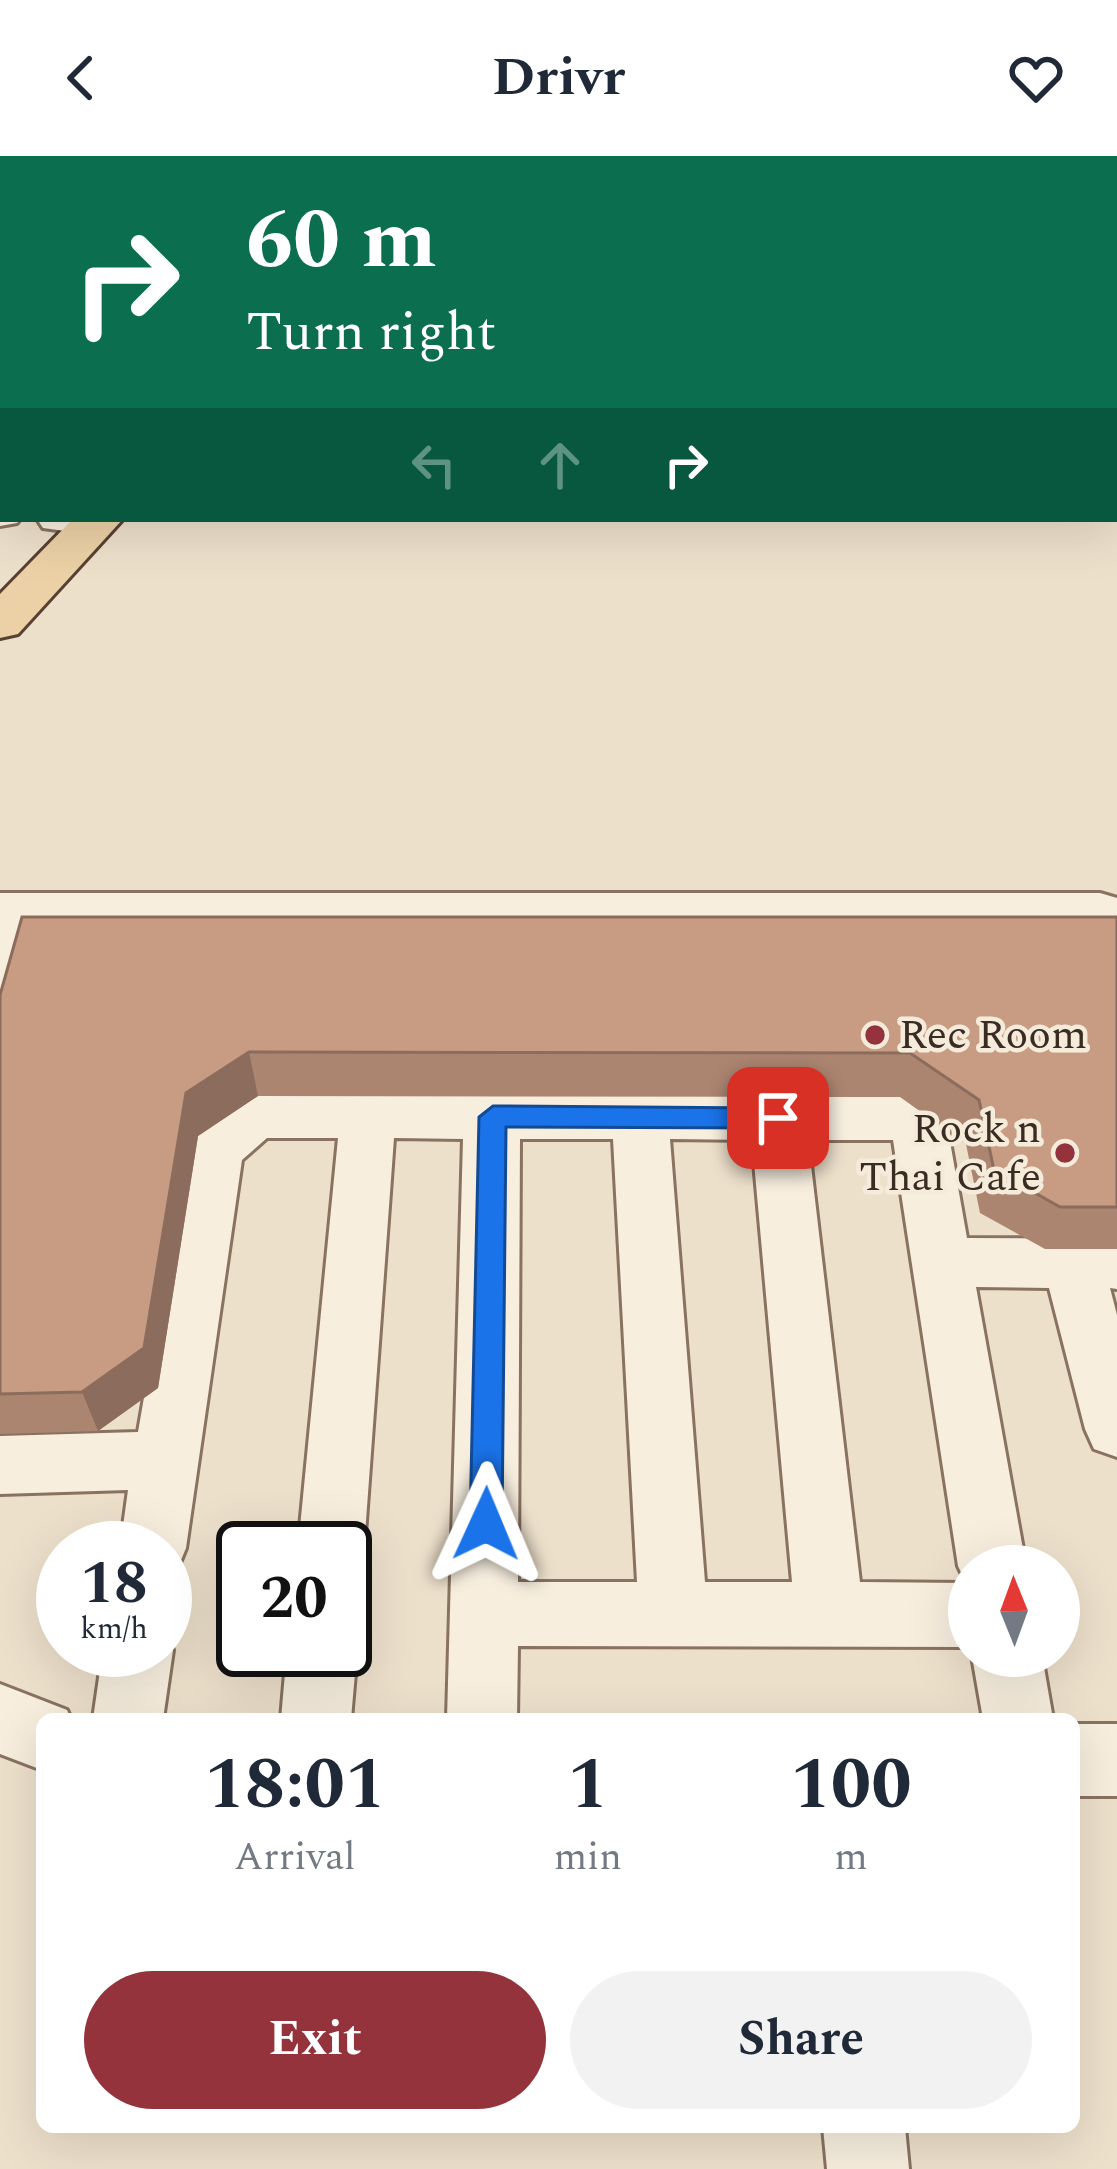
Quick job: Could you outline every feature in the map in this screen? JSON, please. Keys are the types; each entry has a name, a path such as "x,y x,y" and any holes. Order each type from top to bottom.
{"main road":[{"path":"8,605 82,522"}],"lane":[{"path":"576,156 596,156"},
{"path":"0,978 10,911 1100,911 1117,920"},
{"path":"157,1521 214,1150 255,1116 918,1119 989,1545"},
{"path":"333,1521 368,1116"},
{"path":"482,1713 493,1117"},
{"path":"640,1118 673,1614"},
{"path":"778,1118 830,1614"},
{"path":"942,1262 1095,1264 1117,1430"},
{"path":"0,1465 166,1460"},
{"path":"485,1614 948,1615"},
{"path":"129,1713 134,1677"},
{"path":"317,1713 320,1677"},
{"path":"1011,1677 1017,1713"},
{"path":"0,1719 36,1733"},
{"path":"1080,1760 1117,1760"},
{"path":"865,2133 868,2169"}],"building":[{"path":"22,917 1117,917 1117,1207 1060,1207 994,1170 979,1100 910,1053 249,1052 186,1093 144,1348 82,1392 0,1394 0,995"}],"place":[{"name":"Rec Room","path":"875,1035"},
{"name":"Rock n Thai Cafe","path":"1065,1153"}],"route":[{"path":"486,1524 493,1117 778,1118"}]}
